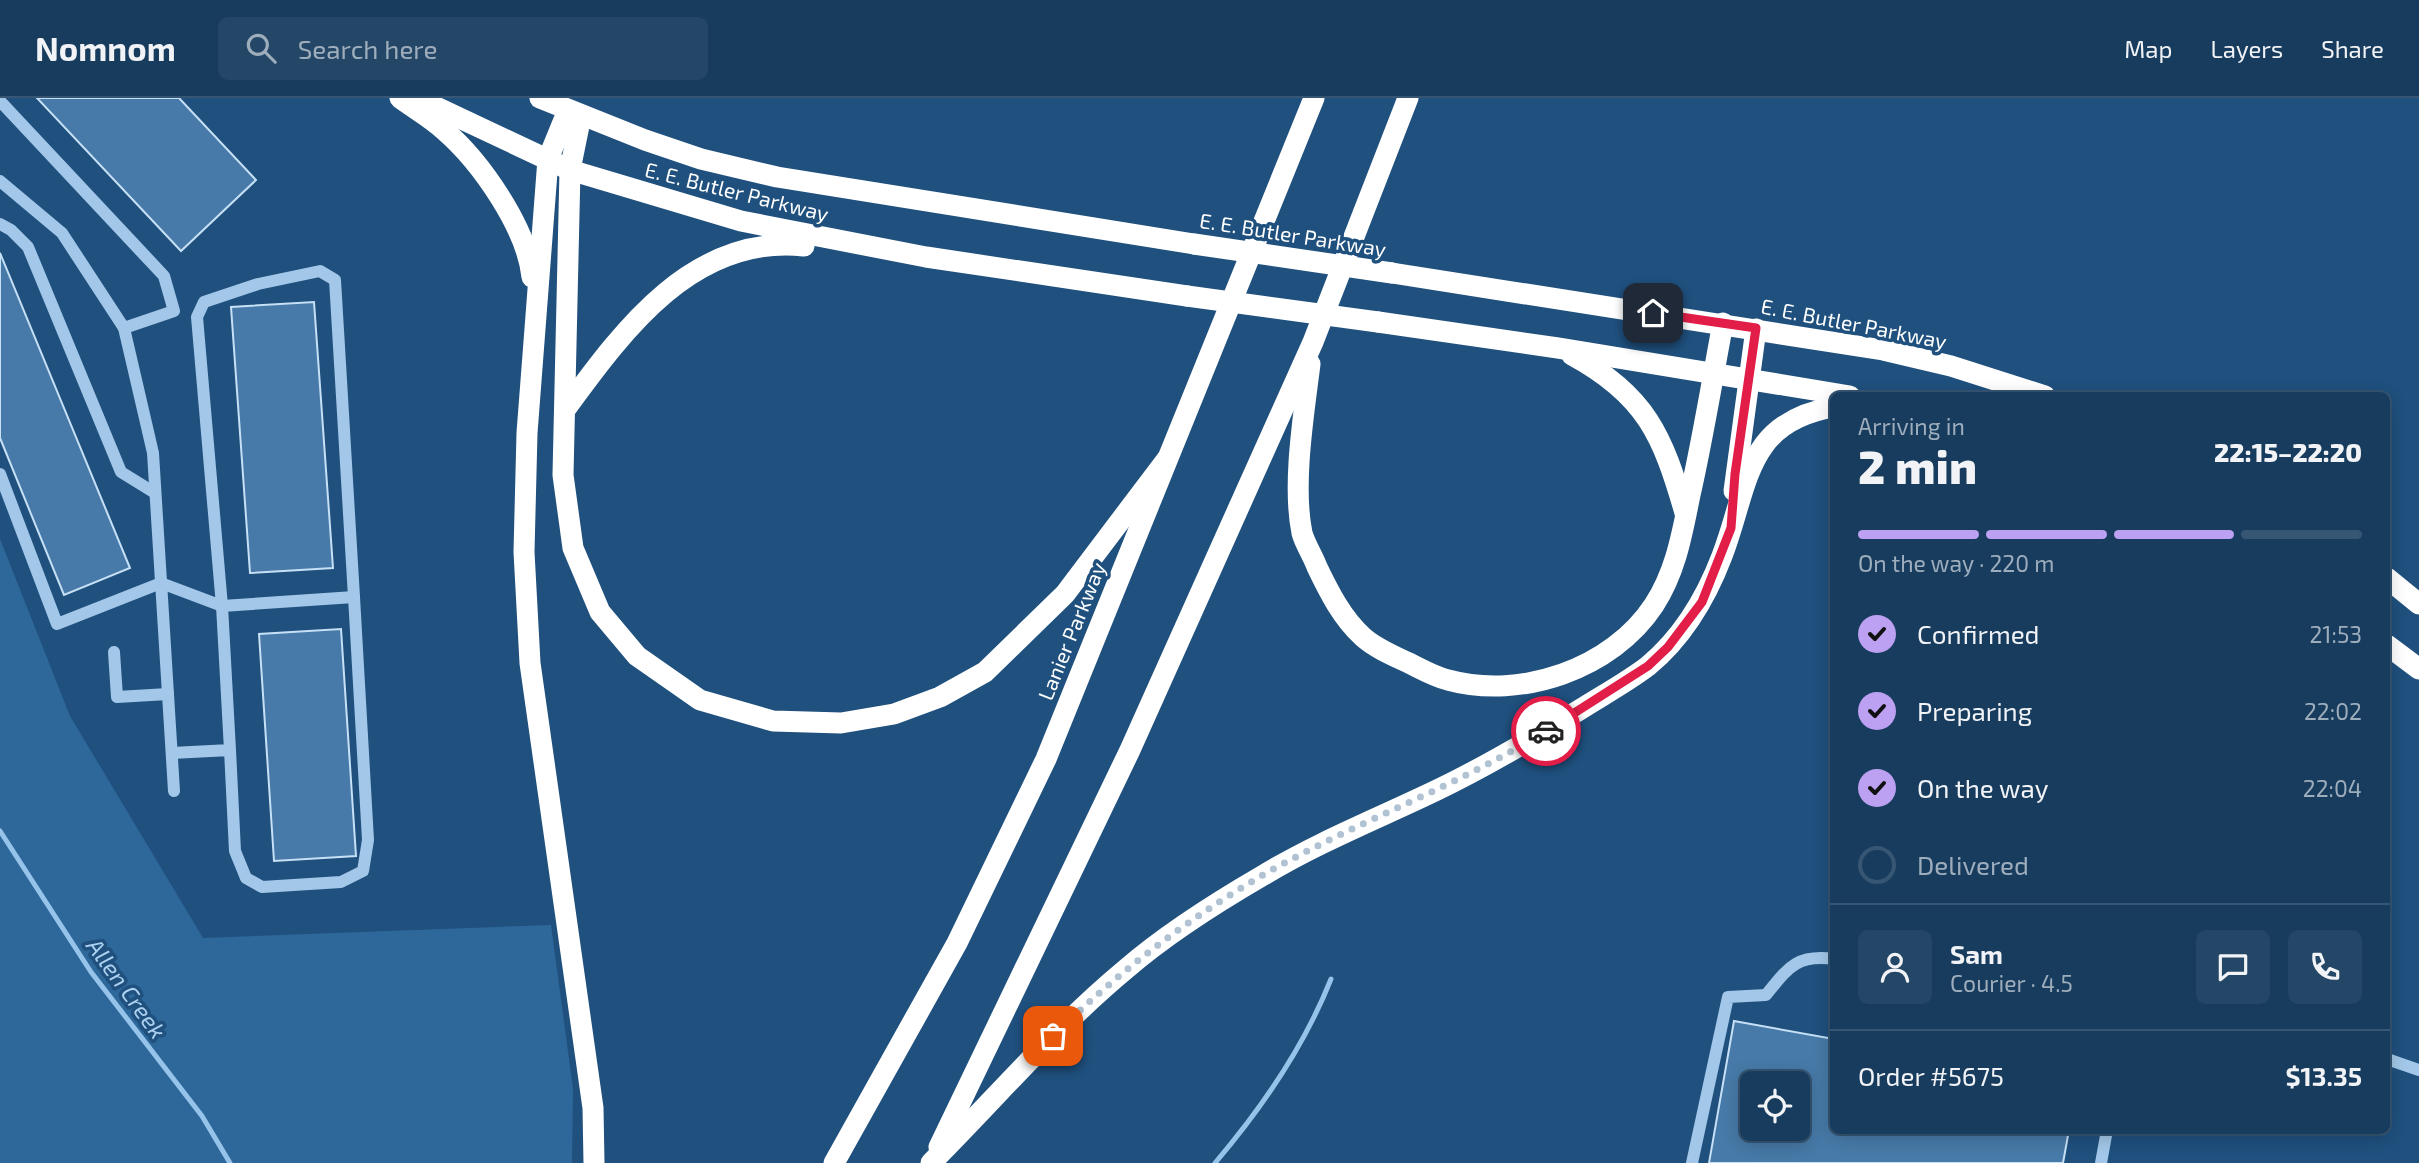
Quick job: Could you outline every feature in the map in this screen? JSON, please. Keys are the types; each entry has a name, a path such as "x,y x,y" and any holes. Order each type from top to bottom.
{"highway":[{"path":"400,98 445,131 478,167 500,198 531,265 536,309"},
{"name":"E. E. Butler Parkway","path":"417,98 570,170 741,221 926,257 1558,348 1830,393"},
{"name":"E. E. Butler Parkway","path":"540,98 701,159 777,177 1194,244 1756,328 1883,350 1951,366 2032,392"},
{"name":"Lanier Parkway","path":"834,1163 957,943 1046,760 1314,98"},
{"path":"931,1163 1130,750 1313,342 1408,98"},
{"path":"574,113 548,159 527,433 524,552 530,663 593,1108 594,1163"},
{"path":"574,113 570,170 567,407 563,475 573,548 600,612 637,656 701,701 773,721 841,723 894,714 940,697 985,671 1065,594 1167,459"},
{"path":"567,407 632,322 696,269 736,253 782,243 926,257"},
{"path":"1313,342 1302,426 1299,486 1302,533 1331,597 1365,639 1397,658 1447,680 1491,686 1535,681 1564,673 1594,660 1635,630 1653,607 1674,564 1686,517 1723,323"},
{"path":"1731,528 1756,328"},
{"path":"1558,348 1611,379 1636,401 1669,458 1686,517"},
{"path":"931,1163 1072,1018 1128,967 1187,926 1261,876 1512,752 1648,666 1668,647 1702,602 1731,528 1754,457 1774,432 1798,417 1830,408"},
{"path":"2390,580 2419,604"},
{"path":"2390,647 2419,669"}],"street":[{"path":"0,101 164,276 174,311"},
{"path":"0,181 62,233 124,328 153,453 174,791"},
{"path":"0,224 11,230 28,247 121,472 155,492"},
{"path":"320,271 335,280 368,840 363,871 341,882 262,887 246,878 235,850 222,606 197,317 204,302 258,284 320,271"},
{"path":"124,328 174,311 197,317"},
{"path":"0,474 57,624 161,583 222,606 354,597"},
{"path":"114,652 117,697 168,694"},
{"path":"172,753 230,750"},
{"path":"1692,1163 1728,996 1766,995 1789,967 1813,956 1830,958"},
{"path":"2390,1060 2419,1070"},
{"path":"2101,1163 2106,1134"}],"shaded area":[{"path":"0,539 70,716 203,938 551,925 573,1089 572,1163 0,1163"}],"building":[{"path":"37,98 179,98 256,180 181,251"},
{"path":"0,253 130,568 64,595 0,438"},
{"path":"314,302 333,568 250,573 231,307"},
{"path":"341,629 356,856 274,861 259,634"},
{"path":"1734,1021 1830,1038 1830,1134 2068,1134 2063,1163 1709,1163"}],"waterway":[{"name":"Allen Creek","path":"0,831 91,972 202,1116 230,1163"},
{"path":"1215,1163 1249,1121 1295,1053 1331,979"}],"way so far":[{"path":"1053,1036 1128,967 1261,876 1493,762 1546,731"}],"route":[{"path":"1546,731 1648,666 1668,647 1702,602 1723,555 1731,528 1735,474 1756,328 1653,313"}]}
